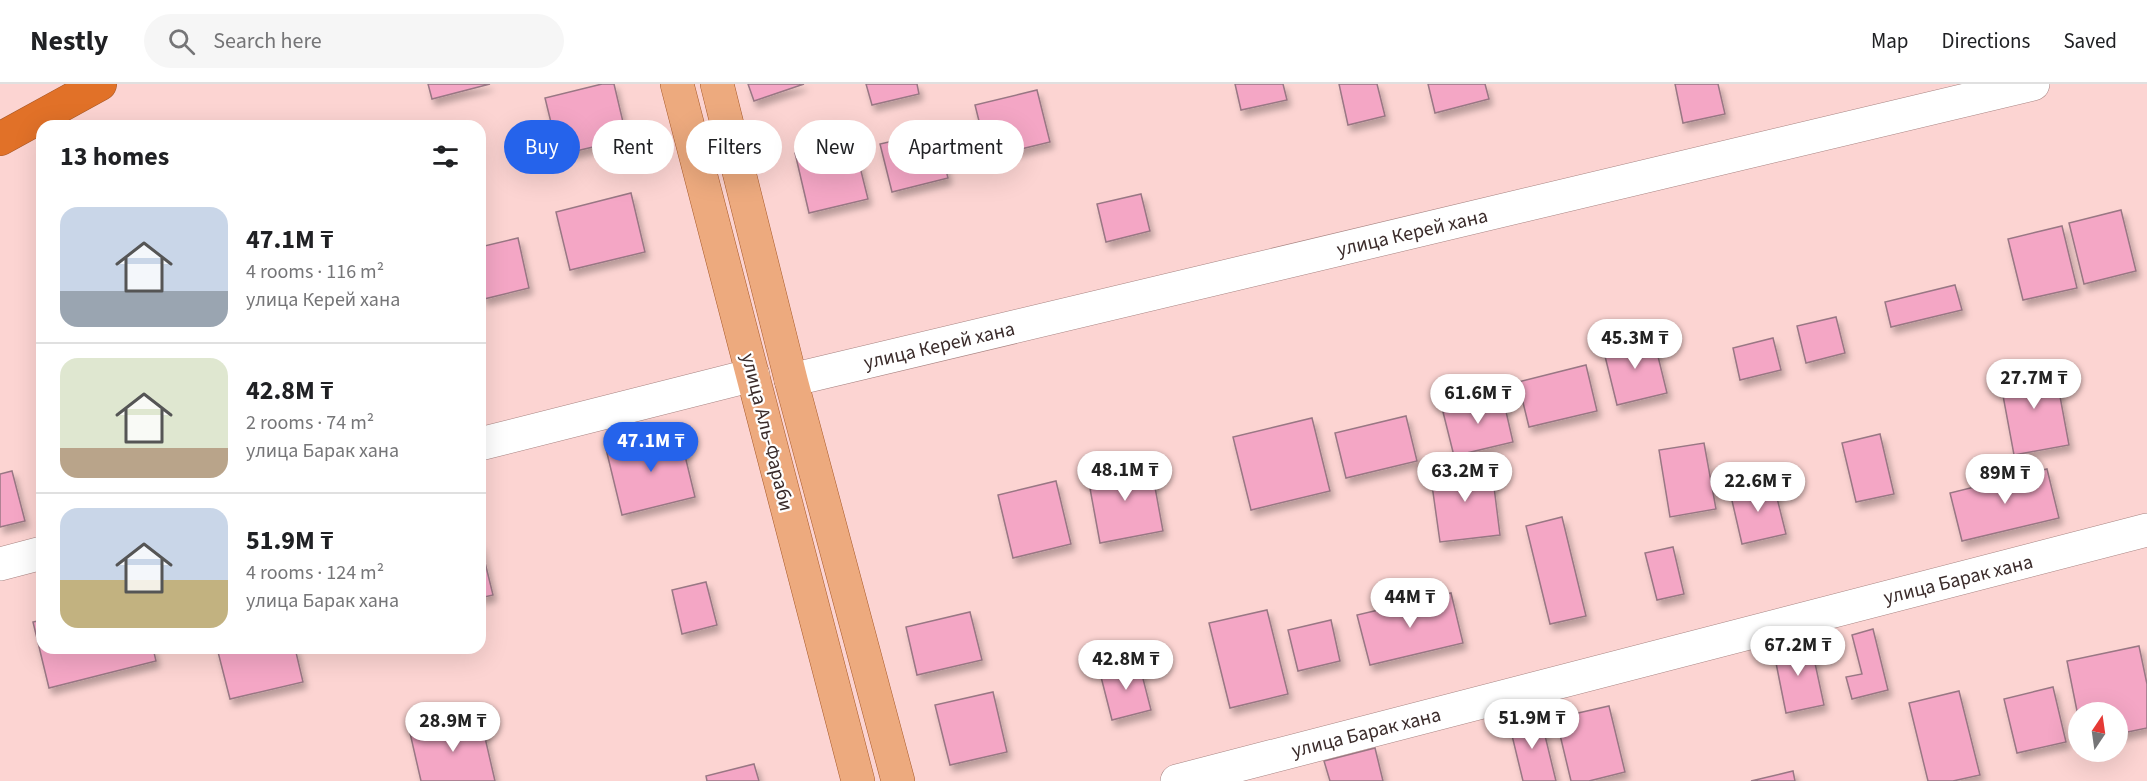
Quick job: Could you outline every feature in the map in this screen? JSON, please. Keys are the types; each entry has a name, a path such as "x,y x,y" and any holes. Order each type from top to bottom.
{"highway":[{"path":"0,139 100,84"}],"main road":[{"name":"улица Аль-Фараби","path":"677,84 858,781"},
{"name":"улица Аль-Фараби","path":"717,84 791,380 898,781"}],"street":[{"name":"улица Керей хана","path":"791,380 2033,84"},
{"path":"486,442 753,375"},
{"name":"улица Барак хана","path":"1177,781 2147,530"},
{"path":"0,564 36,555"}],"building":[{"path":"428,84 490,84 432,99"},
{"path":"602,84 614,84 623,120 592,120 592,147 580,150 580,120 550,120 545,98"},
{"path":"748,84 804,84 754,101"},
{"path":"866,84 917,84 919,94 872,105"},
{"path":"1235,84 1283,84 1287,100 1241,110"},
{"path":"1339,84 1377,84 1385,116 1348,125"},
{"path":"1428,84 1485,84 1489,99 1435,113"},
{"path":"1675,84 1718,84 1725,114 1683,123"},
{"path":"1037,90 1050,142 1024,148 1024,120 979,120 975,105"},
{"path":"888,142 888,174 947,174 948,178 892,192 880,144"},
{"path":"800,174 862,174 868,199 809,213"},
{"path":"631,193 645,252 570,270 556,212"},
{"path":"1141,194 1150,231 1106,242 1097,204"},
{"path":"2121,210 2136,271 2084,284 2069,223"},
{"path":"2062,226 2077,288 2023,300 2008,239"},
{"path":"518,238 529,288 486,299 486,246"},
{"path":"1955,285 1962,310 1891,327 1885,302"},
{"path":"1836,317 1845,353 1806,363 1797,326"},
{"path":"1653,336 1667,393 1617,405 1603,348"},
{"path":"1773,338 1781,370 1740,380 1733,348"},
{"path":"2054,364 2069,445 2014,455 1999,374"},
{"path":"1586,365 1597,411 1529,427 1518,382"},
{"path":"1502,394 1513,442 1454,456 1442,408"},
{"path":"1406,416 1417,461 1346,478 1335,433"},
{"path":"1312,418 1330,491 1251,510 1233,437"},
{"path":"679,431 695,497 622,515 606,449"},
{"path":"1880,434 1894,494 1856,502 1842,443"},
{"path":"1704,443 1716,509 1670,517 1659,450"},
{"path":"1150,460 1163,531 1100,543 1087,472"},
{"path":"1491,463 1500,535 1440,542 1430,471"},
{"path":"2047,469 2059,518 1962,541 1950,493"},
{"path":"12,471 25,521 0,527 0,474"},
{"path":"1056,481 1071,544 1013,558 998,495"},
{"path":"1773,482 1786,534 1742,544 1730,492"},
{"path":"1562,517 1586,616 1550,624 1526,526"},
{"path":"1673,547 1684,594 1657,600 1645,553"},
{"path":"486,566 493,595 486,597"},
{"path":"706,582 717,625 682,634 672,590"},
{"path":"1451,593 1463,643 1370,665 1357,615"},
{"path":"1267,610 1288,694 1230,708 1209,623"},
{"path":"970,612 982,660 917,675 906,627"},
{"path":"1331,620 1340,661 1298,671 1288,630"},
{"path":"1873,629 1888,690 1852,699 1846,677 1862,674 1852,635"},
{"path":"1810,640 1824,705 1786,713 1773,648"},
{"path":"2139,646 2147,684 2147,728 2128,732 2128,702 2075,702 2067,661"},
{"path":"41,654 154,654 156,661 49,688"},
{"path":"219,654 296,654 303,682 230,699"},
{"path":"1139,663 1151,710 1112,720 1100,673"},
{"path":"2053,687 2066,742 2017,753 2004,699"},
{"path":"1959,691 1980,775 1953,781 1928,781 1909,703"},
{"path":"993,692 1007,752 950,765 935,705"},
{"path":"1609,706 1625,772 1589,781 1571,781 1556,718"},
{"path":"1540,715 1556,781 1523,781 1509,723"},
{"path":"480,716 495,781 421,781 410,733"},
{"path":"1375,748 1383,781 1330,781 1324,761"},
{"path":"754,764 759,781 707,781 706,776"},
{"path":"1793,771 1795,781 1751,781"}]}
